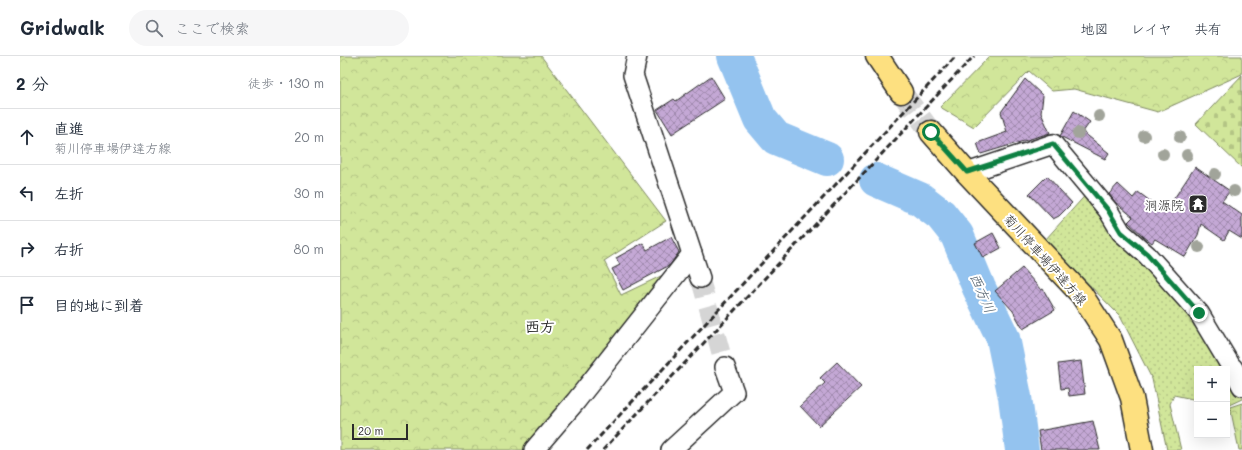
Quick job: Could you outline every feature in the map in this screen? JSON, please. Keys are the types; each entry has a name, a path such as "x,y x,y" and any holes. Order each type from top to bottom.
{"main road":[{"path":"877,56 901,92"},
{"name":"菊川停車場伊達方線","path":"931,132 1081,294 1111,340 1132,398 1142,450"}],"street":[{"path":"637,56 633,75 700,278"},
{"path":"967,172 1053,144 1108,210 1121,232 1147,254 1199,313 1233,368 1242,386"},
{"path":"534,450 576,401 692,254"},
{"path":"671,450 734,392 725,367"}],"green space":[{"path":"340,56 541,56 666,221 604,261 621,295 684,265 525,450 340,450"},
{"path":"990,56 1242,56 1242,74 1158,112 1074,89 1052,91 1029,71 974,127 940,107"},
{"path":"1242,75 1242,168 1196,124"},
{"path":"1090,190 1201,316 1229,366 1194,366 1194,399 1174,395 1170,404 1181,450 1167,450 1152,379 1120,316 1045,240"},
{"path":"1230,367 1242,388 1242,399 1230,405"},
{"path":"1242,403 1242,450 1239,450 1230,407"}],"building":[{"path":"711,76 725,99 672,134 657,110 674,99 676,101"},
{"path":"1025,79 1043,96 1041,113 1050,133 981,154 977,143 1007,132 1001,112"},
{"path":"1074,111 1090,122 1083,132 1109,153 1105,159 1060,136"},
{"path":"1195,167 1230,191 1222,201 1242,215 1242,239 1229,231 1224,240 1201,224 1198,235 1185,257 1155,239 1152,243 1144,237 1128,222 1133,217 1115,202 1109,194 1118,184 1133,198 1138,192 1165,212"},
{"path":"1047,176 1072,203 1059,216 1053,219 1029,194"},
{"path":"993,233 1001,248 983,258 975,243"},
{"path":"671,237 679,252 670,265 623,290 612,269 620,265 616,258 643,243 647,250"},
{"path":"1022,268 1041,290 1043,289 1055,310 1023,329 1013,311 995,291"},
{"path":"1081,361 1085,394 1069,396 1068,388 1061,389 1058,364"},
{"path":"837,362 861,387 819,426 800,406 825,383 820,378"},
{"path":"1093,421 1100,450 1041,450 1038,431"}],"waterway":[{"name":"西方川","path":"734,56 760,119 776,138 827,159"},
{"name":"西方川","path":"876,180 920,199 941,215 957,235 979,288 1003,338 1015,397 1022,450"}],"tunnel":[{"path":"901,92 931,132"},
{"path":"700,278 725,367"}],"railway":[{"path":"587,450 956,56"},
{"path":"603,450 974,56"}],"place":[{"name":"洞源院","path":"1198,204"}],"district":[{"name":"西方","path":"540,326"}],"route":[{"path":"931,132 967,172 1053,144 1108,210 1121,232 1147,254 1199,313"}]}
